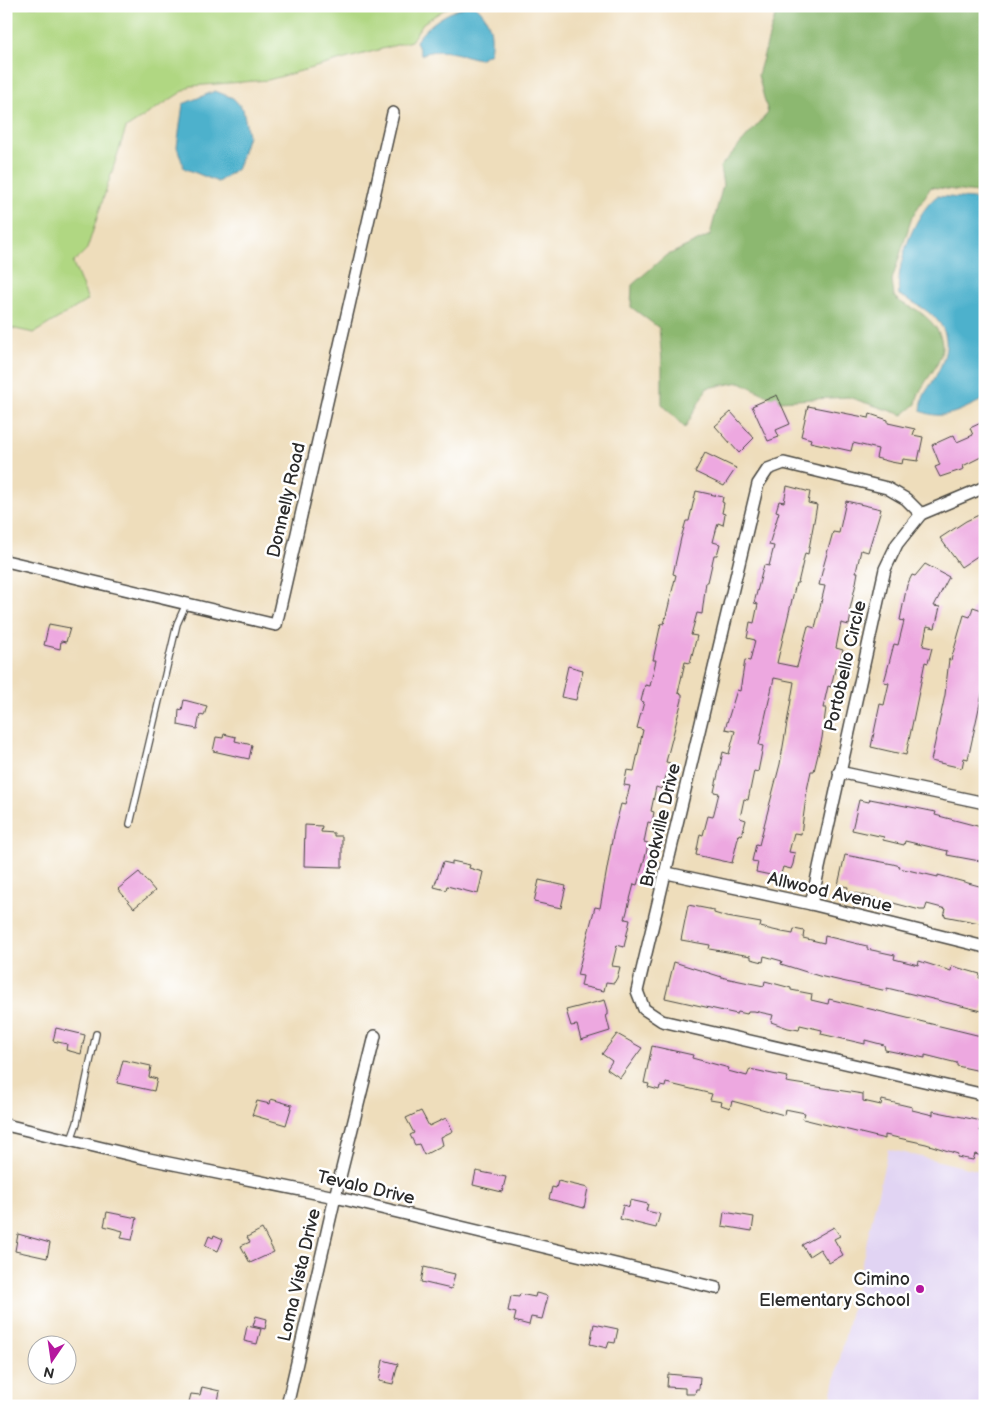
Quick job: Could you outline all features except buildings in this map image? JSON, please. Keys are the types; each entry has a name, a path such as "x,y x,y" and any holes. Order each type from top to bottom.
{"street":[{"name":"Donnelly Road","path":"6,561 276,625 394,113"},
{"name":"Brookville Drive","path":"921,514 906,499 887,488 784,463 768,469 758,484 667,873 637,991 644,1009 662,1021 985,1095"},
{"name":"Portobello Circle","path":"811,904 885,569 896,544 921,514 985,487"},
{"path":"839,772 984,799"},
{"name":"Allwood Avenue","path":"667,873 811,904 985,947"},
{"name":"Loma Vista Drive","path":"287,1406 335,1197 376,1036"},
{"name":"Tevalo Drive","path":"6,1125 144,1158 335,1197 716,1288"}],"lane":[{"path":"130,824 177,624 186,604"},
{"path":"71,1140 77,1123 96,1034"}],"shaded area":[{"name":"Cimino Elementary School","path":"888,1149 985,1172 985,1406 829,1406"}],"green space":[{"path":"6,6 450,6 423,23 411,41 268,80 191,86 126,128 87,249 73,263 88,300 34,333 6,327"},
{"path":"778,6 985,6 985,194 931,187 912,217 892,280 894,296 927,317 938,331 942,348 938,363 921,390 916,404 903,415 848,397 778,401 740,382 707,388 685,428 662,404 662,361 659,328 631,307 632,285 664,257 710,235 723,185 720,167 768,113 758,75"}],"water":[{"path":"467,6 476,6 488,22 491,33 490,53 479,59 442,51 428,52 421,55 416,41 421,34 439,19"},
{"path":"215,91 233,98 243,109 248,135 238,168 218,182 184,168 177,147 183,104"},
{"path":"937,196 985,200 985,399 946,415 930,414 921,411 924,395 944,359 945,335 941,325 934,317 899,295 900,270 908,242 921,215"}],"place":[{"name":"Cimino Elementary School","path":"920,1289"}]}
